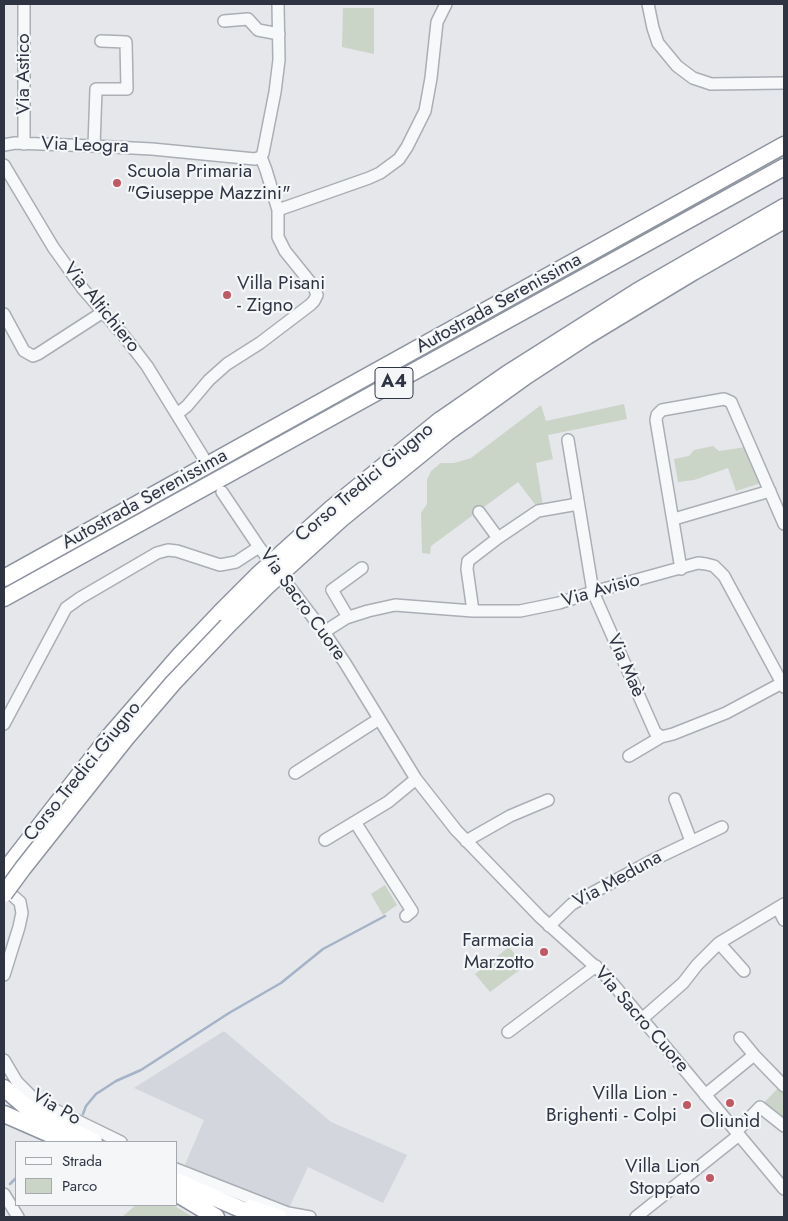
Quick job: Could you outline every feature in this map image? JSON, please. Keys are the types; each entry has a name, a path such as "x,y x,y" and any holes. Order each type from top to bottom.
{"highway":[{"name":"Autostrada Serenissima","path":"4,578 784,145"},
{"name":"Autostrada Serenissima","path":"4,598 784,167"},
{"name":"Corso Tredici Giugno","path":"22,848 124,718 180,655 259,574 332,508 443,427 507,374 630,295 784,207"},
{"name":"Corso Tredici Giugno","path":"69,810 155,704 230,623 266,587 341,519 411,460 443,427 495,397 587,336 784,220"},
{"path":"4,569 35,553 72,540"},
{"path":"4,894 69,810"},
{"path":"4,907 16,885 69,810"},
{"path":"4,872 22,848"},
{"path":"4,876 22,848"},
{"path":"4,1088 25,1106 92,1141"},
{"name":"Via Po","path":"4,1105 86,1141"},
{"name":"Via Po","path":"4,1114 66,1141"},
{"path":"178,1181 259,1217"},
{"path":"196,1189 278,1217"},
{"path":"178,1193 216,1217"},
{"path":"178,1193 233,1217"}],"street":[{"name":"Via Astico","path":"24,4 24,144"},
{"path":"177,414 227,364 260,343 314,301 317,295 314,286 285,251 278,237 278,210 265,165 258,158 263,153 275,92 279,60 278,4"},
{"path":"278,210 369,178 380,173 399,159 425,111 431,78 437,22 446,4"},
{"path":"648,4 658,43 677,66 693,78 711,84 784,83"},
{"path":"224,21 248,19 258,30 279,34"},
{"path":"94,146 96,89 127,90 126,42 101,42"},
{"name":"Via Leogra","path":"4,145 94,146 258,158"},
{"name":"Via Altichiero","path":"4,165 53,247 83,289 142,358 201,454"},
{"path":"4,314 24,351 33,356 103,312"},
{"path":"681,569 656,420 657,415 662,410 724,399 731,402 784,524"},
{"name":"Via Maè","path":"568,440 593,592 655,732 661,737"},
{"path":"674,520 770,491"},
{"name":"Via Sacro Cuore","path":"222,492 259,547 324,632 345,663 416,779 466,841 548,926 608,978 784,1189"},
{"path":"473,611 466,565 471,558 538,511 578,504"},
{"path":"479,512 498,538"},
{"path":"4,724 66,608 80,598 157,553 168,550 177,551 220,565 236,562 259,547"},
{"name":"Via Avisio","path":"324,632 348,617 395,605 473,611 520,612 698,563 714,566 724,576 783,685"},
{"path":"348,617 332,590 362,568"},
{"path":"629,756 661,737 726,713 783,685"},
{"path":"296,773 379,719"},
{"path":"325,840 388,802 416,779"},
{"path":"675,799 691,841"},
{"path":"466,841 510,816 548,800"},
{"path":"355,822 412,911 406,916"},
{"name":"Via Meduna","path":"548,926 572,904 655,859 722,827"},
{"path":"4,888 20,902 22,913 4,975"},
{"path":"643,1018 683,983 697,965 719,944 781,906 784,920"},
{"path":"719,944 744,971"},
{"path":"508,1032 596,966"},
{"path":"740,1038 784,1086"},
{"path":"705,1095 754,1055"},
{"name":"Via Po","path":"4,1060 17,1082 30,1095 43,1104 119,1141"},
{"path":"636,1217 737,1133 760,1107 784,1126"},
{"path":"178,1170 288,1213 310,1217"},
{"path":"5,1196 18,1217"}],"shaded area":[{"path":"224,1031 331,1122 407,1155 383,1203 308,1167 289,1208 184,1167 204,1120 134,1088"}],"green space":[{"path":"343,8 374,8 374,54 342,47"},
{"path":"624,404 627,419 548,435 553,459 536,463 543,506 537,507 518,482 431,546 430,554 422,553 421,513 427,504 427,480 431,471 441,463 454,463 471,458 541,405 546,421"},
{"path":"713,446 719,451 746,447 761,483 736,491 728,468 694,480 678,482 674,459 689,456 694,450"},
{"path":"385,885 397,905 383,915 371,894"},
{"path":"509,947 525,966 490,992 475,974"},
{"path":"781,1085 784,1088 784,1124 761,1106"},
{"path":"135,1206 175,1206 193,1217 122,1217"}],"waterway":[{"path":"83,1114 86,1106 96,1094 116,1081 141,1070 229,1013 281,983 323,949 385,916"},
{"path":"10,1184 15,1179"}],"place":[{"name":"Scuola Primaria \"Giuseppe Mazzini\"","path":"117,183"},
{"name":"Villa Pisani - Zigno","path":"227,295"},
{"name":"Farmacia Marzotto","path":"544,952"},
{"name":"Oliunìd","path":"730,1103"},
{"name":"Villa Lion - Brighenti - Colpi","path":"687,1105"},
{"name":"Villa Lion Stoppato","path":"710,1178"}]}
